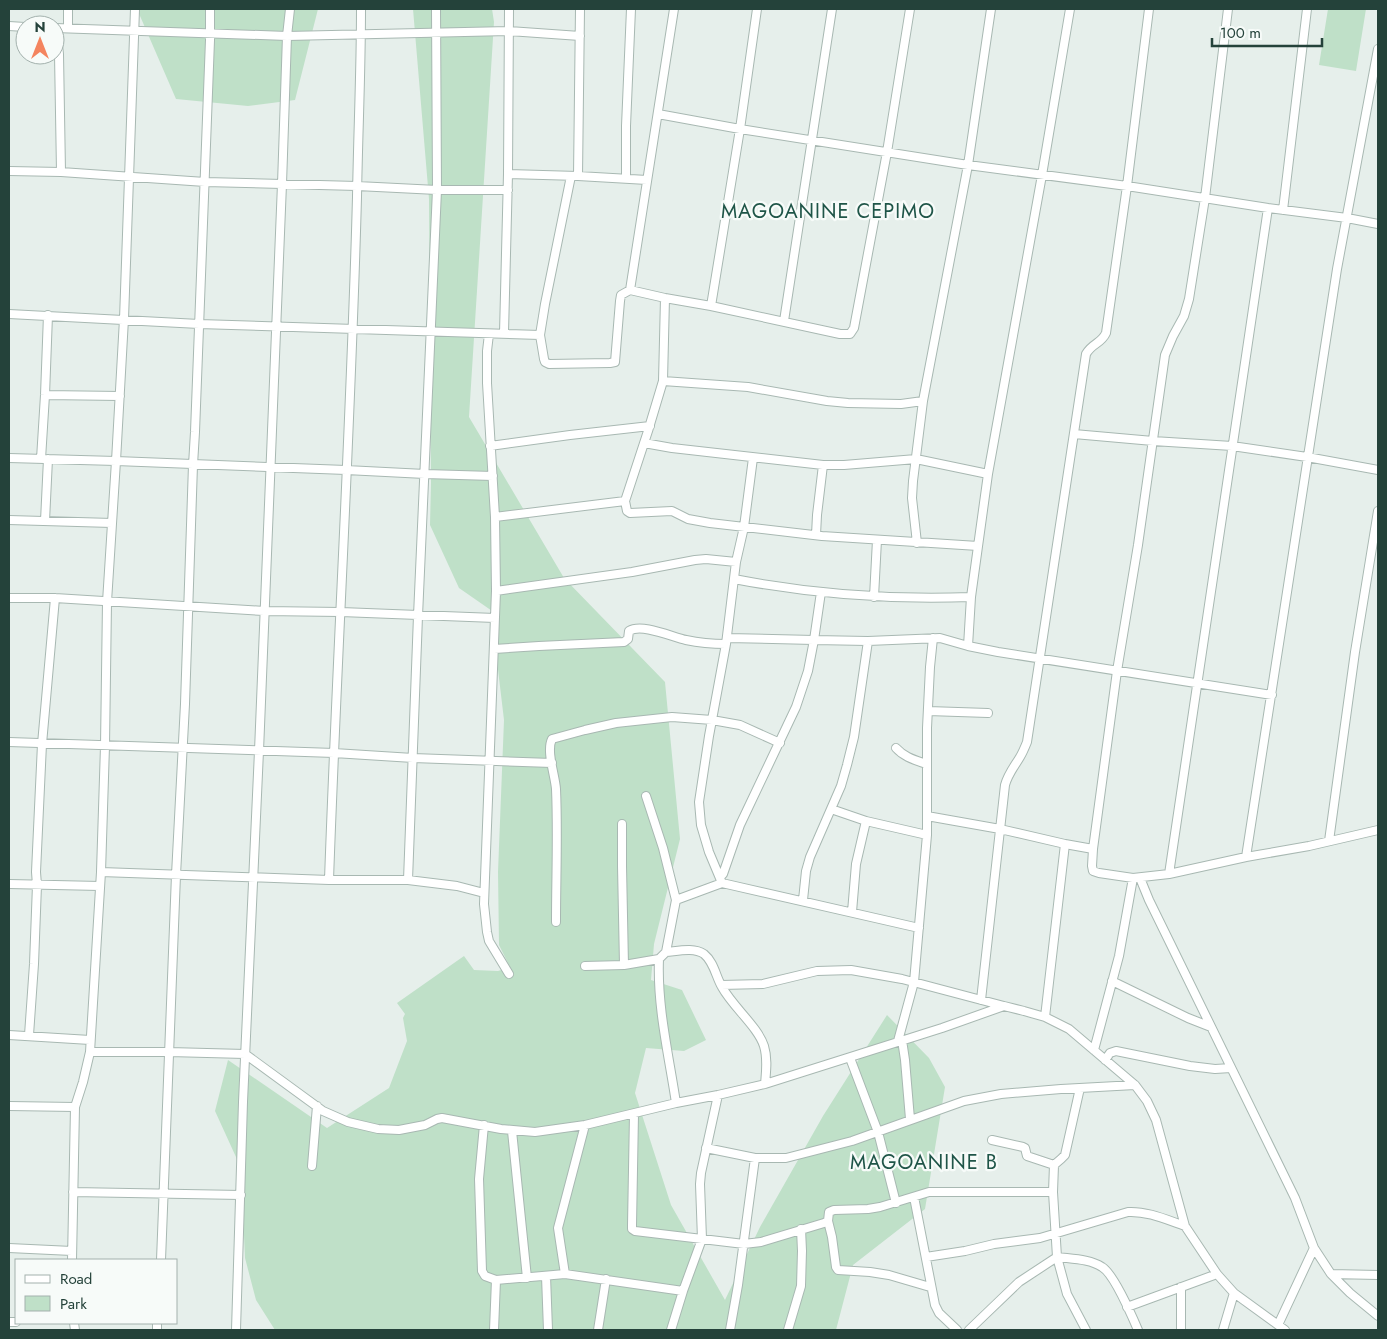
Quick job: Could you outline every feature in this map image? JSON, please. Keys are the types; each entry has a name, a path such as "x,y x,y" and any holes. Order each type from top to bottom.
{"street":[{"path":"68,9 68,28 287,36 509,31 580,36"},
{"path":"72,1259 75,1107 90,1052 101,872 107,602 124,319 135,9"},
{"path":"162,1259 176,875 183,748 193,465 196,432 210,9"},
{"path":"236,1330 287,36 290,9"},
{"path":"329,880 353,329 361,9"},
{"path":"408,880 437,190 436,9"},
{"path":"504,334 508,190 509,9"},
{"path":"580,9 575,176 545,304 540,335 544,359 549,364 614,362 621,295 630,290 840,334 850,334 853,331 887,152 910,9"},
{"path":"626,178 626,126 631,9"},
{"path":"630,290 674,9"},
{"path":"711,306 740,129 757,9"},
{"path":"784,321 832,9"},
{"path":"917,543 912,498 923,401 968,165 991,9"},
{"path":"968,646 971,597 988,474 1070,9"},
{"path":"981,1000 1007,778 1010,770 1022,755 1027,742 1086,354 1090,347 1103,339 1106,333 1149,9"},
{"path":"1228,9 1189,299 1184,316 1165,355 1138,545 1117,671 1092,866 1093,871 1099,873 1136,878 1169,874 1378,830"},
{"path":"1283,210 1307,9"},
{"path":"1246,857 1337,269 1378,49"},
{"path":"58,65 61,172"},
{"path":"658,114 968,165 1127,186 1378,224"},
{"path":"9,171 61,172 205,182 437,190 508,190"},
{"path":"508,174 647,180"},
{"path":"1169,874 1196,682 1268,208"},
{"path":"665,298 663,380 625,501 627,511 630,513 672,511 688,519 816,536 978,546"},
{"path":"9,314 199,324 540,335"},
{"path":"45,521 45,396 48,315"},
{"path":"490,334 487,351 486,383 495,517 496,591 484,893 489,941 509,974"},
{"path":"663,380 748,387 848,403 901,404 923,401"},
{"path":"45,396 120,396"},
{"path":"490,446 650,426"},
{"path":"1074,434 1232,446 1378,470"},
{"path":"644,443 753,458 823,465 844,466 916,459 988,474"},
{"path":"9,458 493,476"},
{"path":"721,880 706,843 699,809 701,783 726,641 736,562 744,527 753,458"},
{"path":"816,536 816,515 823,465"},
{"path":"495,517 625,501"},
{"path":"1328,841 1355,652 1378,511"},
{"path":"9,520 112,523"},
{"path":"874,597 877,540"},
{"path":"496,591 632,572 695,560 706,559 736,562"},
{"path":"734,579 821,592 874,597 971,597"},
{"path":"721,880 740,825 780,743 801,692 808,671 821,592"},
{"path":"9,598 55,598 264,610 494,618"},
{"path":"29,1035 34,964 42,744 55,598"},
{"path":"494,649 624,642 628,639 629,631 634,628 652,630 692,641 868,641 933,638 949,640 968,646 1272,695"},
{"path":"910,1119 905,1060 900,1041 914,982 927,835 926,764 933,638"},
{"path":"803,900 806,871 848,765 868,641"},
{"path":"928,711 988,713"},
{"path":"556,922 557,812 556,786 550,742 552,739 616,723 672,717 712,720 740,725 780,743"},
{"path":"9,742 334,753 552,763"},
{"path":"896,748 913,760 926,764"},
{"path":"584,966 624,965 659,959 666,952 676,900 663,848 646,796"},
{"path":"831,809 866,821 927,835"},
{"path":"927,816 1093,849"},
{"path":"852,912 856,864 866,821"},
{"path":"622,824 624,965"},
{"path":"1044,1017 1065,844"},
{"path":"101,872 329,880 408,880 457,886 484,893"},
{"path":"1094,1050 1119,956 1136,878"},
{"path":"1136,878 1149,900 1295,1198 1314,1248 1331,1274 1350,1293 1378,1316"},
{"path":"676,900 721,880 919,928"},
{"path":"9,884 100,886"},
{"path":"666,952 694,950 703,953 708,958 727,996 746,1018 764,1044 767,1067 765,1084"},
{"path":"659,959 660,998 676,1103"},
{"path":"721,985 763,984 817,971 851,970 914,982 1004,1006 1044,1017 1069,1029 1135,1085 1147,1101 1156,1120 1185,1226 1217,1274 1234,1293 1285,1330"},
{"path":"1112,981 1188,1018 1211,1027"},
{"path":"90,1052 246,1054 323,1111 348,1122 378,1130 399,1130 425,1125 442,1118 512,1131 535,1132 585,1125 765,1084 850,1058 1004,1006"},
{"path":"9,1035 90,1040"},
{"path":"1105,1060 1110,1053 1116,1051 1190,1066 1215,1069 1231,1068"},
{"path":"850,1058 878,1132 896,1202"},
{"path":"706,1148 755,1158 786,1158 852,1141 964,1101 1001,1094 1135,1085"},
{"path":"1054,1165 1062,1160 1064,1155 1080,1088"},
{"path":"672,1330 683,1291 702,1239 700,1173 718,1096"},
{"path":"9,1106 75,1107"},
{"path":"312,1166 317,1106"},
{"path":"634,1114 632,1229 635,1231 744,1244 761,1242 828,1221"},
{"path":"484,1125 479,1179 482,1271 485,1276 496,1280 565,1274 683,1291"},
{"path":"565,1274 558,1228 585,1125"},
{"path":"512,1131 527,1278"},
{"path":"992,1140 1023,1147 1028,1156 1054,1165"},
{"path":"730,1330 755,1158"},
{"path":"1054,1165 1053,1192 1057,1257 1068,1294 1086,1330"},
{"path":"73,1192 240,1195"},
{"path":"930,1287 889,1275 838,1270 828,1221 829,1212 834,1210 868,1209 929,1192 1053,1192"},
{"path":"914,1197 934,1305 939,1313 957,1330"},
{"path":"926,1257 994,1244 1040,1238 1128,1212 1138,1211 1185,1226"},
{"path":"788,1330 801,1286 801,1229"},
{"path":"9,1248 72,1250"},
{"path":"1278,1325 1314,1248"},
{"path":"969,1330 1019,1282 1057,1257 1094,1262 1108,1270 1127,1307 1135,1329"},
{"path":"1127,1307 1217,1274"},
{"path":"1331,1274 1378,1275"},
{"path":"546,1276 548,1330"},
{"path":"598,1330 606,1279"},
{"path":"494,1330 496,1280"},
{"path":"1181,1287 1181,1330"},
{"path":"1223,1330 1234,1293"}],"green space":[{"path":"137,9 318,9 295,100 248,106 176,99"},
{"path":"413,9 492,9 494,22 469,417 564,578 665,682 680,839 654,944 651,980 682,990 706,1040 684,1051 646,1048 635,1093 671,1205 725,1300 760,1227 823,1116 887,1015 929,1058 945,1087 925,1209 853,1265 836,1330 275,1330 256,1300 245,1258 241,1168 215,1111 228,1060 327,1128 389,1088 407,1041 403,1018 405,1014 397,1003 464,956 474,970 498,971 510,967 499,945 498,872 504,720 494,636 495,613 459,588 430,525 429,199"},
{"path":"1328,9 1366,9 1356,71 1319,65"}],"district":[{"name":"MAGOANINE CEPIMO","path":"828,211"},
{"name":"MAGOANINE B","path":"924,1162"}]}
